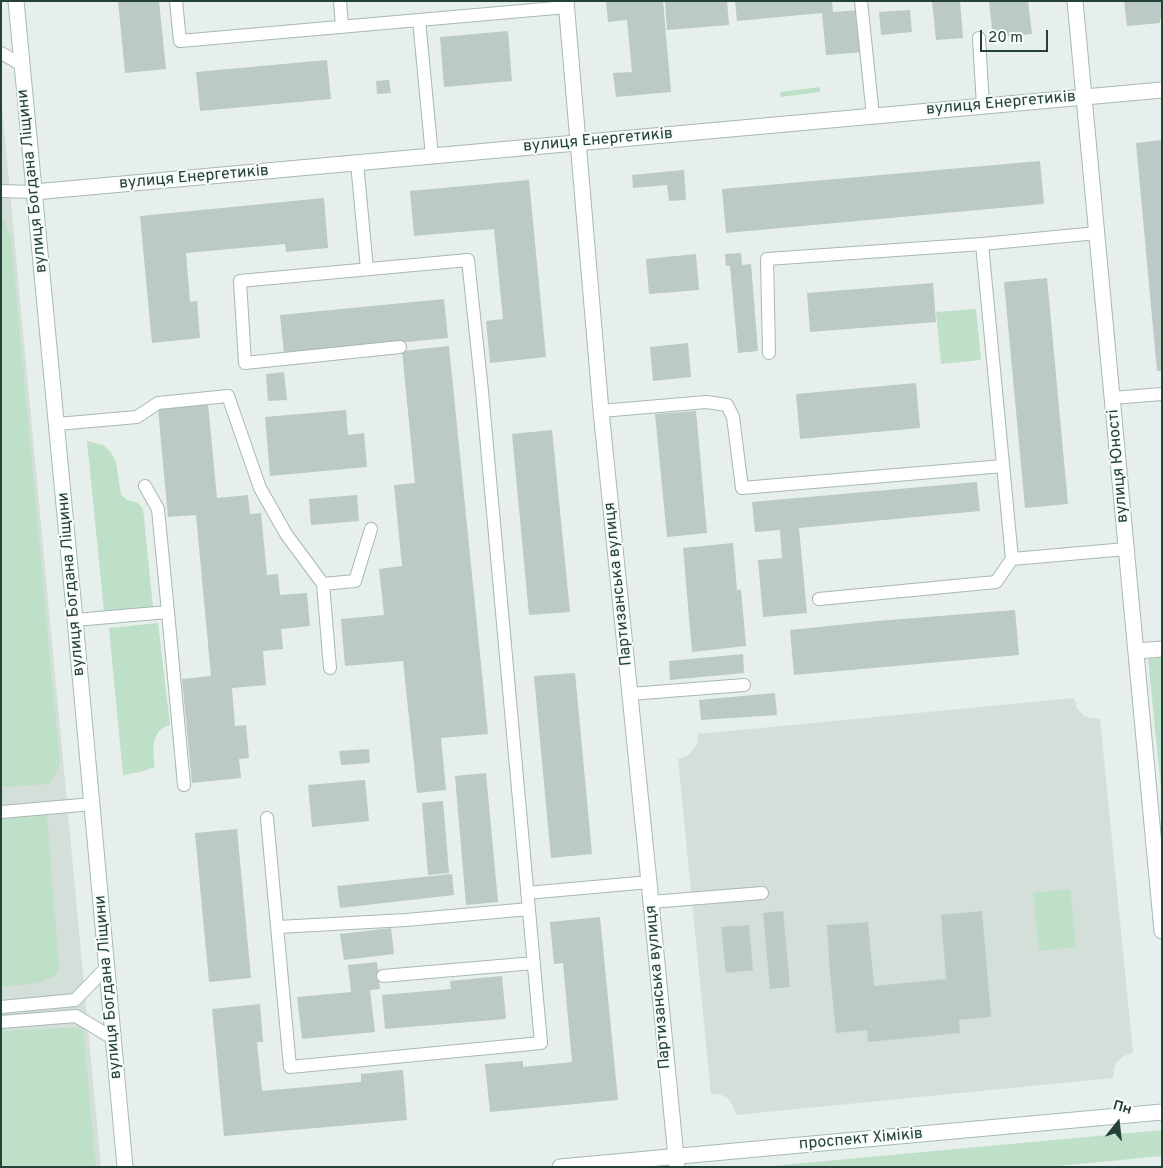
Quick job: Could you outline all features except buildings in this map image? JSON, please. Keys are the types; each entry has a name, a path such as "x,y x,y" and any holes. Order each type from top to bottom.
{"street":[{"name":"вулиця Богдана Ліщини","path":"16,1 93,804 125,1167"},
{"name":"вулиця Юності","path":"1075,1 1162,931"},
{"name":"Партизанська вулиця","path":"566,4 601,411 676,1162"},
{"name":"вулиця Енергетиків","path":"34,192 1162,90"},
{"path":"1136,652 1162,649"},
{"name":"проспект Хіміків","path":"560,1167 676,1162 1162,1112"}],"lane":[{"path":"176,1 180,41 419,20 566,4"},
{"path":"340,1 342,27"},
{"path":"861,1 873,116"},
{"path":"419,20 432,156"},
{"path":"979,38 983,106"},
{"path":"1,53 22,65"},
{"path":"357,163 367,269"},
{"path":"1,191 34,192"},
{"path":"770,353 767,259 982,244 1097,233"},
{"path":"819,598 996,582 1012,560 982,244"},
{"path":"267,818 290,1067 542,1044 484,410 468,260 240,281 245,363 400,347"},
{"path":"1112,398 1162,394"},
{"path":"57,424 137,417 158,403 228,396 260,488 286,534 323,584 330,668"},
{"path":"601,411 706,402 727,405 733,417 742,488 1003,466"},
{"path":"145,486 158,510 184,785"},
{"path":"323,584 355,582 371,529"},
{"path":"1012,560 1126,549"},
{"path":"75,620 168,612"},
{"path":"630,694 744,685"},
{"path":"1,812 93,804"},
{"path":"527,893 649,882"},
{"path":"651,902 762,893"},
{"path":"278,927 406,920 529,909"},
{"path":"384,976 534,963"},
{"path":"1,1007 75,1000 107,967"},
{"path":"1,1022 76,1016 114,1039"}],"shaded area":[{"path":"1,96 101,1167 1,1167"},
{"path":"1074,698 1077,708 1083,715 1100,719 1133,1053 1124,1056 1117,1062 1114,1067 1113,1078 736,1115 728,1098 719,1094 711,1094 678,759 691,753 697,744 698,734"}],"green space":[{"path":"820,87 820,92 781,97 780,92"},
{"path":"1,212 11,237 60,764 50,784 1,787"},
{"path":"976,309 981,360 941,364 936,312"},
{"path":"87,441 103,445 110,451 116,462 121,494 127,500 138,503 143,509 153,607 104,611"},
{"path":"158,623 170,725 158,732 154,741 155,767 123,775 109,628"},
{"path":"1162,657 1162,798 1148,659"},
{"path":"47,815 59,969 53,977 38,983 1,987 1,819"},
{"path":"1070,889 1076,947 1039,951 1033,893"},
{"path":"83,1027 96,1167 1,1167 1,1031"},
{"path":"1162,1130 1162,1156 1048,1167 761,1167"}]}
